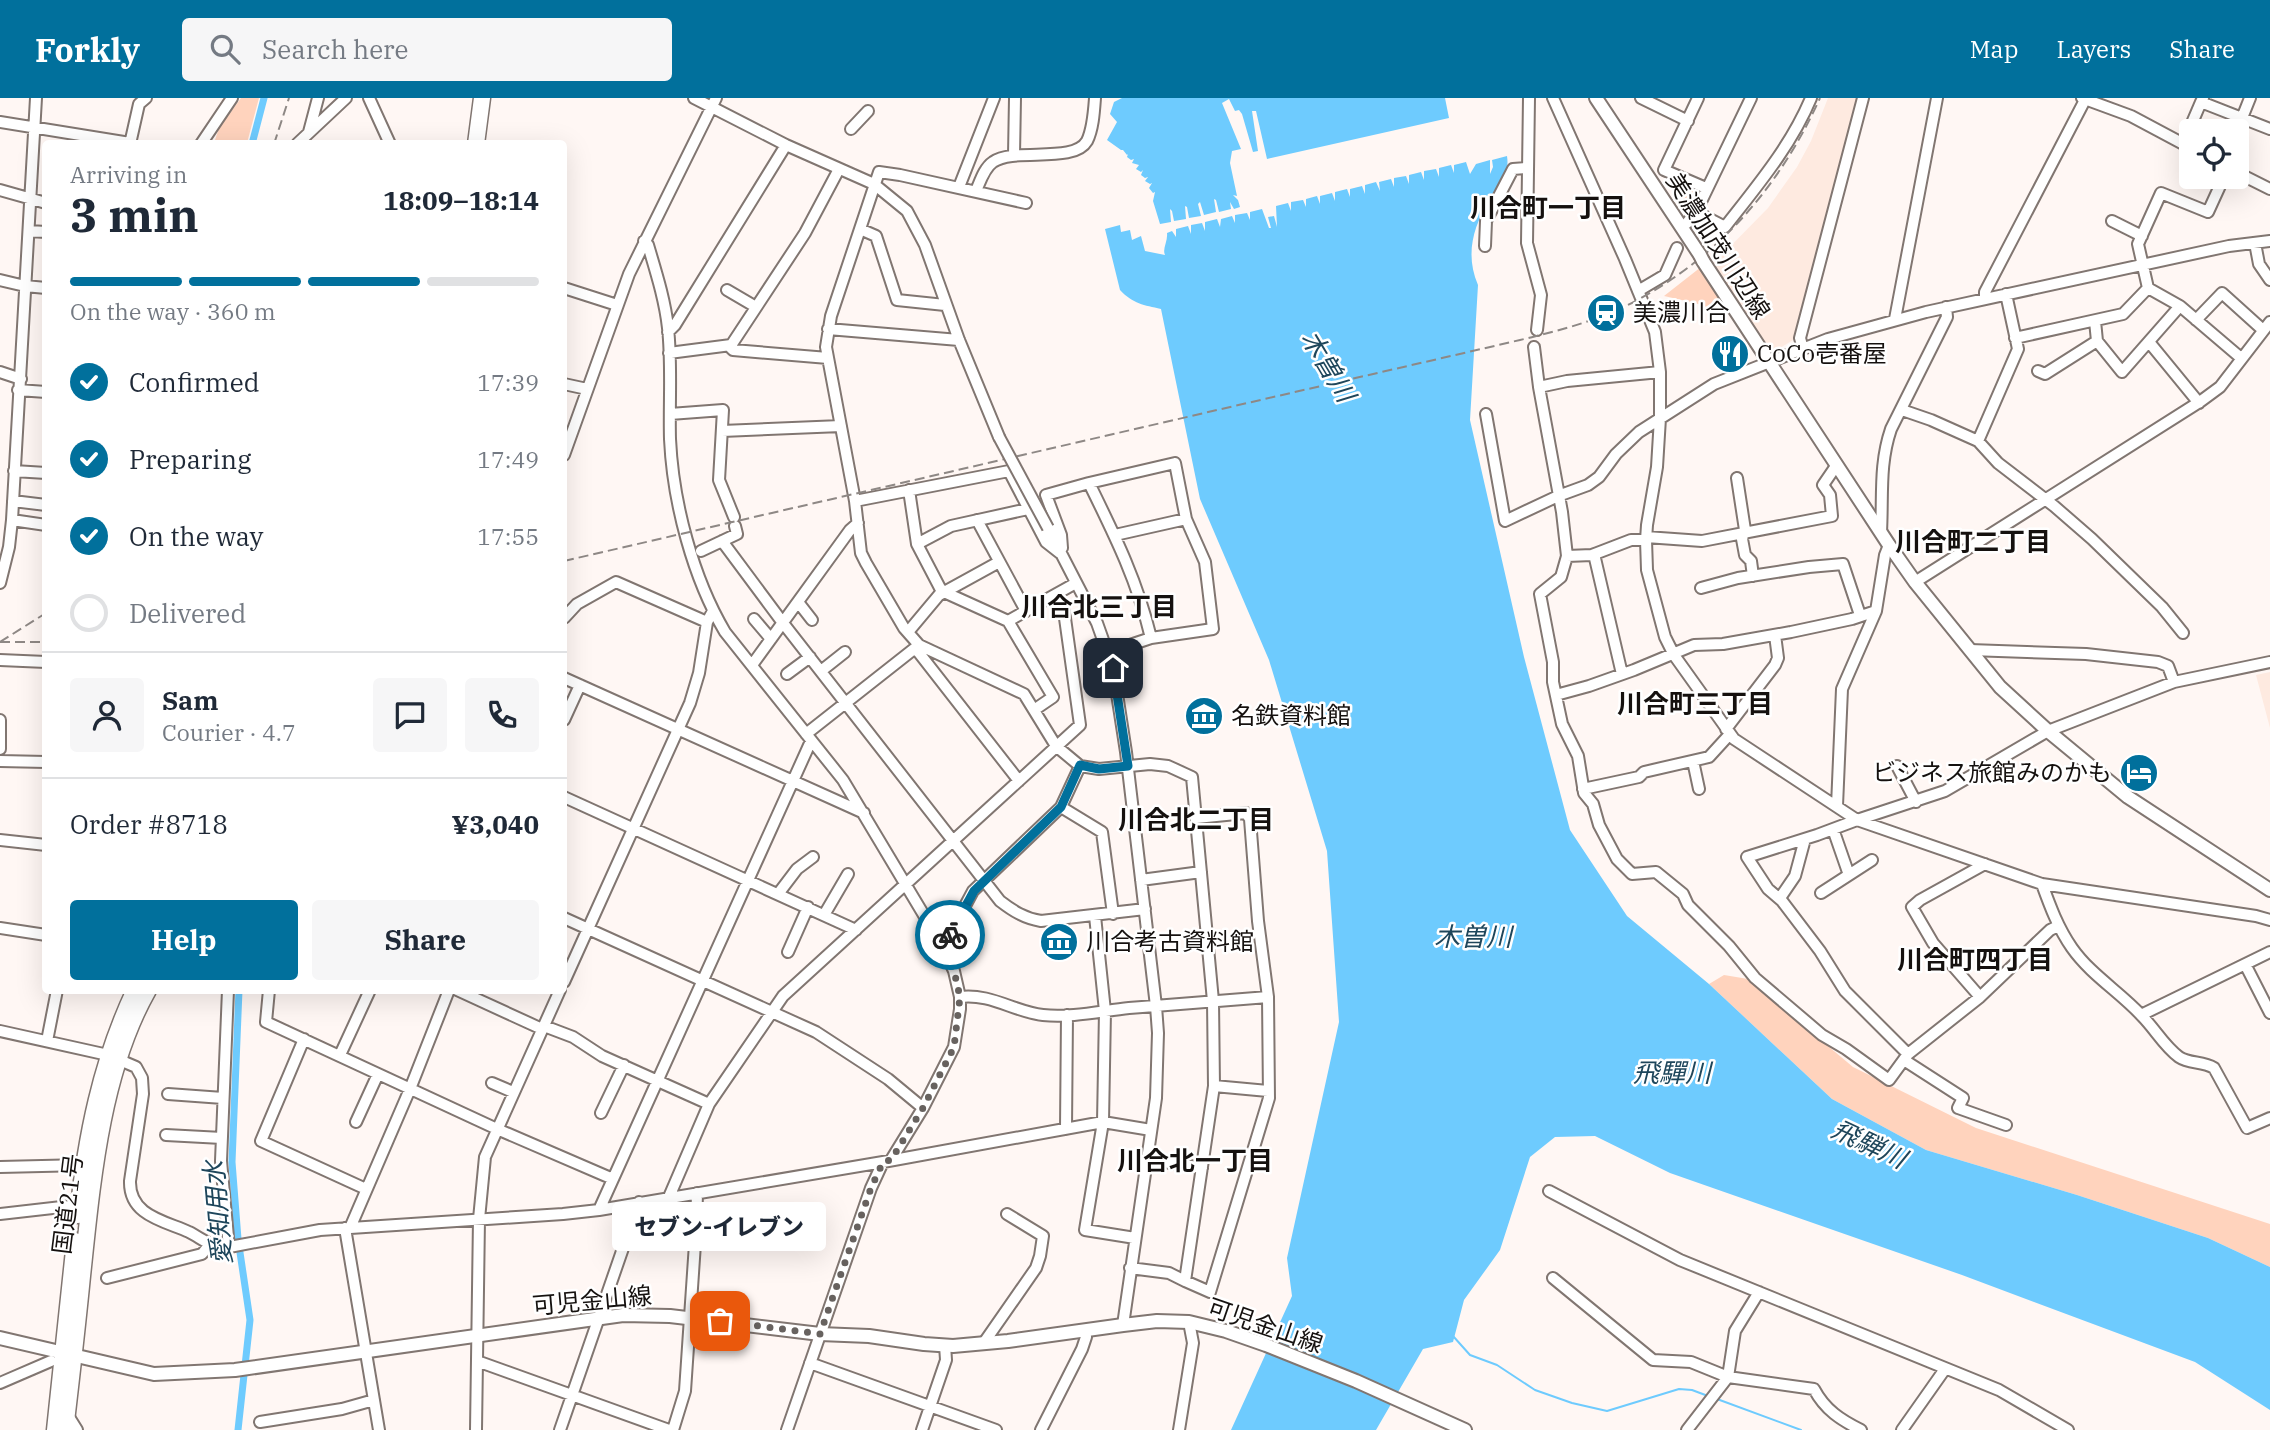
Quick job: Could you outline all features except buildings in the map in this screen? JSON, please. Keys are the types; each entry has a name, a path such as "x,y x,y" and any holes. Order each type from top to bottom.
{"highway":[{"path":"466,140 471,98"},
{"path":"477,140 482,98"},
{"name":"国道21号","path":"55,1430 84,1165 94,1112 134,994"},
{"name":"国道21号","path":"66,1422 62,1356 88,1223 114,1057 146,994"}],"main road":[{"name":"美濃加茂川辺線","path":"1596,98 1889,545 1915,582 2000,687 2127,797 2270,890"},
{"name":"可児金山線","path":"0,1338 62,1356 154,1374 235,1370 600,1317 646,1314 945,1345 983,1344 1157,1321 1189,1322 1266,1345 1356,1381 1465,1430"}],"street":[{"path":"0,583 9,547 12,520 36,98"},
{"path":"131,140 139,104 146,98"},
{"path":"204,140 232,98"},
{"path":"309,132 318,98"},
{"path":"301,140 346,98"},
{"path":"369,98 388,140"},
{"path":"694,98 714,102 786,145 874,184 908,211 925,245 958,340 999,437 1062,554 1109,652 1128,766 1156,1006 1158,1060 1156,1098 1123,1325"},
{"path":"959,187 994,98"},
{"path":"1014,156 1015,98"},
{"path":"976,191 988,167 1000,158 1081,148 1092,123 1096,98"},
{"path":"1529,98 1527,243 1541,295 1537,330"},
{"path":"1553,98 1655,332 1660,372 1660,418 1657,467 1646,538 1647,570 1665,637 1674,655 1728,732 1756,755 1857,820 2042,884 2270,920"},
{"path":"1643,98 1688,121"},
{"path":"1698,98 1664,170 1706,188"},
{"path":"1688,223 1696,212 1751,98"},
{"path":"1696,212 1725,227 1762,181 1789,141 1811,98"},
{"path":"1803,349 1800,338 1863,98"},
{"path":"1895,320 1937,98"},
{"path":"1985,299 1985,292 2084,98 2131,116 2179,142"},
{"path":"2242,118 2250,98"},
{"path":"2196,119 2202,100 2270,129"},
{"path":"567,446 617,305 645,241 714,102"},
{"path":"852,130 868,111"},
{"path":"0,122 109,140"},
{"path":"668,332 675,325 786,145"},
{"path":"1485,246 1486,221 1513,169 1527,168"},
{"path":"669,353 731,345 805,233 839,169"},
{"path":"1019,781 917,647 866,563 862,553 826,347 828,329 877,174 881,172 959,187 1026,203"},
{"path":"2249,178 2270,189"},
{"path":"2219,189 2208,212 2161,193 2138,244 2148,288 2180,306 2241,358"},
{"path":"0,190 42,202"},
{"path":"2112,221 2142,236"},
{"path":"859,229 876,236 897,300 945,305"},
{"path":"29,231 42,232"},
{"path":"645,241 663,296 668,332 670,440 676,488 687,539 713,611 751,665 843,780 943,947 954,971 960,997 954,1047 923,1108 871,1188 787,1430"},
{"path":"1486,414 1505,521 1588,485 1599,477 1616,454 1639,432 1714,384 1828,339 1946,307 2229,246 2270,241"},
{"path":"2255,243 2259,264 2270,280"},
{"path":"1638,291 1665,275 1677,248"},
{"path":"0,280 42,288"},
{"path":"2015,338 2123,314 2148,288"},
{"path":"567,289 617,305"},
{"path":"727,290 757,307"},
{"path":"1915,582 2199,403 2220,387 2267,326 2222,293 2196,320"},
{"path":"1978,441 2018,349 2006,294"},
{"path":"2095,321 2097,341 2122,372 2180,306"},
{"path":"1881,532 1881,481 1885,447 1891,429 1947,317 1946,307"},
{"path":"828,329 958,340"},
{"path":"2038,371 2045,374 2097,341"},
{"path":"2148,342 2199,403"},
{"path":"731,345 733,350 828,358"},
{"path":"1534,346 1567,556 1561,577 1539,594 1562,724 1578,756 1583,789 1593,804 1599,825 1618,859 1632,874 1656,872 1683,894 1688,905 1729,946 1755,978 1822,1035 1889,1080 1906,1057 1980,997 2049,930 2058,926"},
{"path":"0,372 20,384 42,390"},
{"path":"1539,387 1660,372"},
{"path":"567,385 587,389"},
{"path":"670,414 723,410 719,480 735,521 737,534 701,551"},
{"path":"1902,410 1978,441 1998,463 2085,533 2142,588 2183,633"},
{"path":"722,431 841,426"},
{"path":"1062,554 1061,534 1046,495 1175,463 1186,519 1205,562 1213,629 1151,638 1109,652"},
{"path":"1567,556 1594,554 1631,540 1646,538 1702,541 1832,516 1830,495 1823,485 1836,466"},
{"path":"14,471 42,473"},
{"path":"855,501 1009,471 1046,542 1062,554"},
{"path":"1737,478 1744,533 1742,539 1745,555 1751,561 1753,576"},
{"path":"1089,483 1137,587 1151,638"},
{"path":"0,486 13,496 42,504"},
{"path":"909,490 917,544 944,592 1008,621 1053,697 1034,710"},
{"path":"917,544 951,526 1028,509"},
{"path":"1115,535 1186,519"},
{"path":"12,520 42,524"},
{"path":"977,520 1026,611"},
{"path":"751,665 850,530 858,523"},
{"path":"722,541 1000,901 1027,918 1053,921 1145,909"},
{"path":"1837,806 1842,689 1876,611 1889,545"},
{"path":"1594,554 1622,674"},
{"path":"908,632 944,592 999,562"},
{"path":"1701,588 1753,576 1843,564 1860,615"},
{"path":"567,615 577,604 616,582 707,622"},
{"path":"1008,621 1076,583"},
{"path":"669,1198 709,1104 782,996 1080,725 1063,604 1057,594"},
{"path":"798,602 812,620"},
{"path":"567,975 690,702 699,673 707,622 713,611"},
{"path":"1556,695 1589,687 1695,645 1775,635 1852,619 1876,611"},
{"path":"754,619 771,639"},
{"path":"1583,789 1639,777 1644,772 1709,757 1775,665 1778,658 1775,635"},
{"path":"917,647 1024,694 1056,747 1080,765 1099,769 1150,764 1168,766 1192,776 1213,1001 1214,1086 1185,1281"},
{"path":"599,1210 793,782 808,737 846,702 917,647"},
{"path":"1970,650 2086,654 2158,662 2168,666 2174,682"},
{"path":"821,671 845,652"},
{"path":"787,674 810,657"},
{"path":"0,660 42,662"},
{"path":"2006,1125 1958,1108 1963,1098 1906,1057 1845,991 1820,951 1780,898 1768,889 1747,857 1945,791 2048,731 2174,682 2270,662"},
{"path":"567,679 864,813"},
{"path":"567,713 580,685"},
{"path":"0,720 0,749"},
{"path":"0,761 42,762"},
{"path":"1693,761 1699,789"},
{"path":"943,947 974,891 1061,807 1080,765"},
{"path":"1897,766 1916,802"},
{"path":"567,798 856,930"},
{"path":"1061,807 1102,832 1113,914"},
{"path":"1130,1268 1169,1273 1210,1292 1269,1098 1268,997 1258,920 1250,819 1246,813 1196,818"},
{"path":"1833,829 1849,875"},
{"path":"1780,898 1795,876 1805,839"},
{"path":"0,840 42,845"},
{"path":"778,894 797,869 813,857"},
{"path":"1821,893 1872,860"},
{"path":"1980,997 1933,943 1912,907 1985,864"},
{"path":"1141,880 1201,872"},
{"path":"824,915 848,874"},
{"path":"2042,884 2058,926 2084,962 2141,1015 2176,1055 2185,1061 2214,1068 2247,1128 2270,1118"},
{"path":"788,952 808,907"},
{"path":"1095,916 1105,1011 1103,1122 1085,1230 1135,1238"},
{"path":"567,919 816,1032 888,1079 923,1108"},
{"path":"0,928 42,934"},
{"path":"2141,1015 2270,952"},
{"path":"2246,966 2270,1013"},
{"path":"47,1041 56,994"},
{"path":"228,994 221,1161 230,1247"},
{"path":"269,994 266,1022 497,1129 613,1179"},
{"path":"340,1055 368,994"},
{"path":"379,1430 347,1228 410,1089 447,994"},
{"path":"466,994 543,1028 573,1037 603,1056 709,1104"},
{"path":"476,1430 479,1219 485,1157 558,994"},
{"path":"960,997 999,1001 1044,1015 1067,1015 1268,997"},
{"path":"1066,1129 1067,1015"},
{"path":"0,1031 114,1057 136,1067 144,1084 130,1181 132,1196 149,1217 217,1247 347,1228 599,1210 1103,1122 1151,1130"},
{"path":"304,1039 261,1140 366,1189"},
{"path":"601,1113 624,1065"},
{"path":"356,1122 378,1074"},
{"path":"492,1083 513,1092"},
{"path":"1214,1086 1268,1091"},
{"path":"168,1095 223,1098"},
{"path":"166,1135 222,1138"},
{"path":"1147,1159 1202,1168"},
{"path":"0,1167 84,1165"},
{"path":"1549,1191 1680,1260 1999,1390 2068,1430"},
{"path":"477,1361 673,1430 685,1391 697,1193"},
{"path":"560,1430 639,1202"},
{"path":"0,1214 79,1205"},
{"path":"983,1344 1036,1268 1040,1256 1043,1236 1007,1214"},
{"path":"107,1278 202,1254 210,1244"},
{"path":"1553,1278 1653,1360 1691,1362 1728,1377 1814,1389 1820,1402 1836,1416 1861,1430"},
{"path":"1687,1430 1728,1377 1735,1331 1759,1292"},
{"path":"1180,1430 1193,1343 1189,1322"},
{"path":"1041,1430 1082,1349 1085,1330"},
{"path":"922,1430 946,1360 945,1345"},
{"path":"0,1383 62,1356"},
{"path":"810,1363 996,1430"},
{"path":"1902,1430 1945,1369"},
{"path":"260,1422 342,1409 374,1400"},
{"path":"66,1422 77,1430"}],"shaded area":[{"path":"241,98 259,98 248,140 215,140 219,128"},
{"path":"1828,98 1859,98 1798,337 1780,348 1769,350 1713,264 1768,208 1797,167 1811,141"},
{"path":"1664,173 1701,191 1689,216"},
{"path":"1701,267 1729,308 1724,313 1664,296"},
{"path":"2270,672 2270,728 2256,675"},
{"path":"1724,975 1748,979 1853,1067 1976,1128 2270,1224 2270,1267 2208,1238 1926,1150 1832,1099 1709,984"}],"water":[{"path":"1122,98 1445,98 1449,118 1267,159 1256,111 1252,111 1258,151 1253,152 1242,114 1239,110 1235,111 1229,99 1222,103 1241,149 1232,151 1230,163 1237,196 1233,195 1240,207 1234,209 1230,202 1231,209 1219,212 1214,199 1216,212 1204,215 1200,202 1198,204 1201,216 1189,218 1185,206 1186,219 1174,221 1170,209 1171,222 1160,224 1153,201 1155,192 1149,188 1152,183 1145,181 1148,177 1141,175 1143,170 1141,172 1136,169 1139,165 1132,163 1134,159 1131,160 1127,157 1128,154 1107,140 1117,122 1110,114 1114,102"},
{"path":"1507,156 1505,175 1483,211 1473,242 1472,263 1478,285 1470,420 1524,657 1570,830 1627,916 1709,984 1832,1099 1926,1150 2208,1238 2270,1267 2270,1410 2195,1362 1962,1275 1670,1173 1595,1136 1555,1137 1530,1157 1500,1250 1464,1300 1453,1342 1423,1349 1376,1430 1231,1430 1292,1296 1287,1258 1339,1022 1327,851 1269,660 1200,499 1161,309 1134,301 1120,290 1105,229 1120,225 1121,232 1130,230 1132,240 1141,236 1145,251 1165,255 1167,233 1172,231 1176,237 1176,229 1188,226 1191,234 1191,225 1202,223 1205,231 1205,222 1217,219 1220,227 1221,219 1232,216 1235,223 1235,215 1247,213 1250,220 1250,212 1262,209 1269,228 1268,217 1274,216 1277,227 1276,206 1288,203 1291,211 1291,202 1303,200 1306,207 1306,199 1317,196 1320,204 1320,196 1332,193 1335,201 1335,192 1347,189 1350,197 1350,189 1362,186 1365,194 1365,185 1376,182 1380,191 1379,182 1391,179 1394,187 1394,178 1406,176 1409,184 1409,175 1421,172 1424,180 1424,171 1436,169 1439,177 1439,168 1451,165 1454,173 1454,165 1466,162 1470,174 1476,164 1490,160 1490,174 1492,160"}],"waterway":[{"name":"愛知用水","path":"253,140 264,98"},
{"name":"愛知用水","path":"238,1430 250,1320 238,1239 232,1162 239,994"},
{"path":"1453,1336 1470,1355 1497,1365 1535,1390 1572,1403 1607,1411 1679,1389 1708,1396"},
{"path":"1717,1399 1801,1430"}],"railway":[{"path":"275,140 289,98"},
{"path":"567,560 1520,340 1598,318 1641,298 1671,280 1724,237 1747,213 1788,158 1820,98"},
{"path":"0,642 42,616"},
{"path":"0,642 42,642"}],"way so far":[{"path":"720,1321 820,1334 871,1188 883,1162 891,1160 906,1137 954,1047 960,997 958,982 943,947 950,935"}],"place":[{"name":"美濃川合","path":"1606,313"},
{"name":"CoCo壱番屋","path":"1730,354"},
{"name":"名鉄資料館","path":"1204,716"},
{"name":"ビジネス旅館みのかも","path":"2139,773"},
{"name":"川合考古資料館","path":"1059,942"},
{"name":"セブン-イレブン","path":"720,1321"}],"district":[{"name":"川合町一丁目","path":"1548,208"},
{"name":"川合町二丁目","path":"1973,542"},
{"name":"川合北三丁目","path":"1099,607"},
{"name":"川合町三丁目","path":"1695,704"},
{"name":"川合北二丁目","path":"1196,820"},
{"name":"川合町四丁目","path":"1975,960"},
{"name":"川合北一丁目","path":"1195,1161"}],"route":[{"path":"950,935 974,891 1061,807 1080,765 1099,769 1128,766 1113,668"}],"water label":[{"name":"木曽川","path":"1328,366"},
{"name":"木曽川","path":"1473,937"},
{"name":"飛驒川","path":"1672,1073"},
{"name":"飛騨川","path":"1869,1144"}]}
